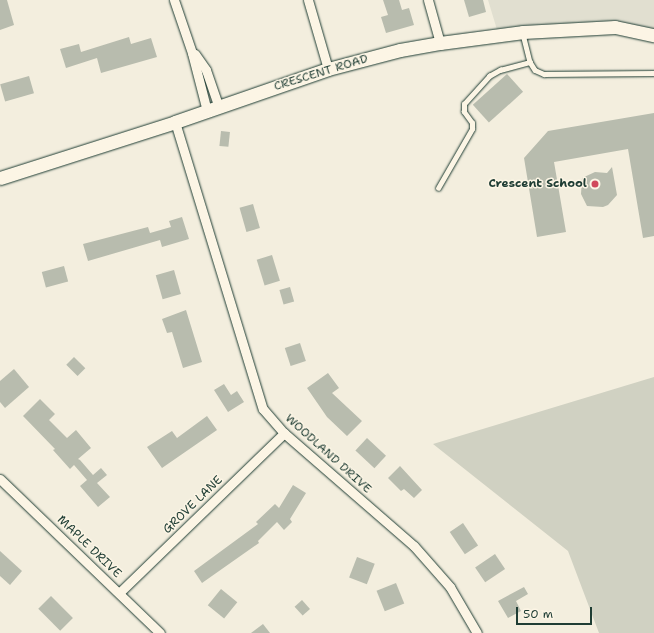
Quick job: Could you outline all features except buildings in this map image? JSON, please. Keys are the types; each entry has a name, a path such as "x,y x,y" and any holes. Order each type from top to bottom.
{"street":[{"path":"174,0 189,46 206,70 213,109"},
{"path":"308,0 328,69"},
{"path":"428,0 440,43"},
{"name":"CRESCENT ROAD","path":"0,177 175,122 328,69 400,50 523,32 615,27 654,35"},
{"name":"WOODLAND DRIVE","path":"175,122 263,409 284,433 414,546 450,587 477,633"},
{"name":"GROVE LANE","path":"119,593 284,433"},
{"name":"MAPLE DRIVE","path":"0,479 160,633"}],"lane":[{"path":"523,32 530,62 535,70 544,74 654,73"},
{"path":"438,188 472,129 472,123 464,112 464,104 488,76 500,70 530,62"}],"shaded area":[{"path":"488,0 654,0 654,40 608,30 498,33"},
{"path":"654,377 654,633 599,633 568,551 433,444"}],"place":[{"name":"Crescent School","path":"595,184"}]}
